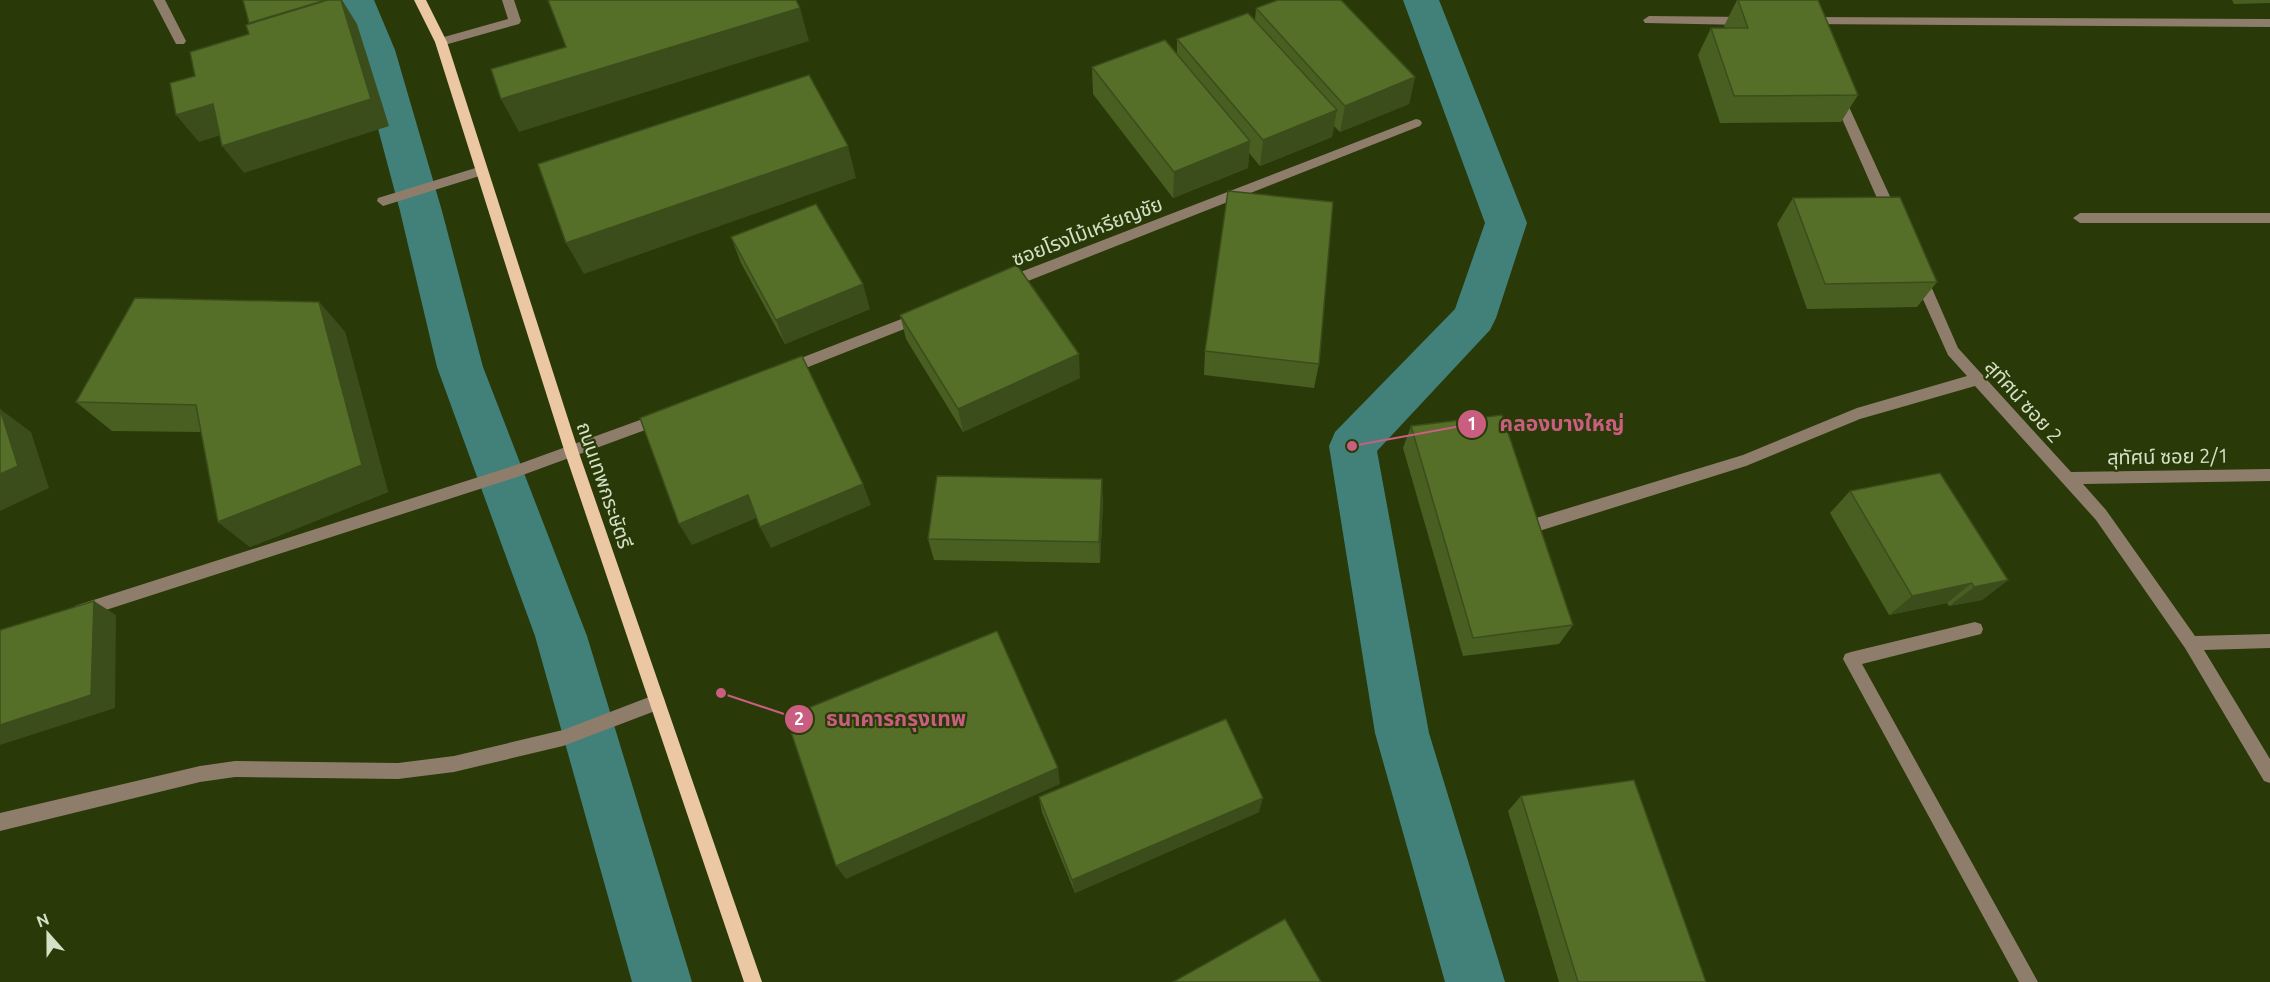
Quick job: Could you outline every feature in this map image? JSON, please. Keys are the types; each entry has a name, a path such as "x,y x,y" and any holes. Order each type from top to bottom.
{"main road":[{"name":"ถนนเทพกระษัตรี","path":"420,0 441,42 572,453 753,982"}],"street":[{"path":"159,0 180,41"},
{"path":"441,42 515,21 508,0"},
{"path":"1649,21 1756,21"},
{"path":"1802,21 2268,25"},
{"path":"1833,85 1896,223"},
{"name":"ซอยโรงไม้เหรียญชัย","path":"994,288 1416,123"},
{"path":"383,201 482,171"},
{"path":"2080,218 2270,218"},
{"name":"สุทัศน์ ซอย 2","path":"1915,266 1953,351 2101,515 2191,644 2270,775"},
{"path":"772,375 938,310"},
{"path":"1536,525 1746,460 1857,414 1978,379"},
{"path":"68,616 572,453 672,414"},
{"name":"สุทัศน์ ซอย 2/1","path":"2067,478 2270,475"},
{"path":"1975,629 1851,659 2028,982"},
{"path":"2191,644 2270,641"},
{"path":"0,822 200,774 235,769 344,771 423,768 454,764 563,738 657,702"}],"building":[{"path":"243,0 326,0 249,23"},
{"path":"328,0 341,0 371,99 222,146 213,104 176,115 170,83 195,76 190,52 249,34 246,25"},
{"path":"548,0 796,0 800,8 501,99 491,69 566,47"},
{"path":"1278,0 1341,0 1415,77 1345,106 1256,8"},
{"path":"1738,0 1818,0 1858,95 1734,96 1711,28 1748,28"},
{"path":"1248,13 1337,110 1263,140 1177,39"},
{"path":"1165,40 1250,141 1174,172 1092,67"},
{"path":"809,75 848,146 566,243 538,164"},
{"path":"1228,191 1333,202 1319,364 1205,351"},
{"path":"1900,197 1937,282 1825,284 1793,198"},
{"path":"816,204 863,284 776,320 731,237"},
{"path":"1017,265 1079,354 958,409 900,315"},
{"path":"135,298 319,302 362,465 218,522 196,405 76,402"},
{"path":"802,356 863,484 760,527 748,495 679,524 640,418"},
{"path":"0,409 18,466 0,474"},
{"path":"1502,415 1573,625 1473,638 1411,426"},
{"path":"1940,473 2008,580 1974,587 1972,583 1912,596 1850,491"},
{"path":"937,476 1102,479 1099,542 928,539"},
{"path":"94,601 91,695 0,725 0,630"},
{"path":"997,631 1058,768 836,866 786,717"},
{"path":"1226,719 1263,798 1072,880 1039,797"},
{"path":"1634,780 1706,982 1578,982 1521,796"},
{"path":"1285,919 1321,982 1173,982"}],"waterway":[{"path":"356,0 376,50 421,211 460,367 561,636 662,982"},
{"path":"1421,0 1506,223 1474,318 1352,446 1402,733 1475,982"}],"place":[{"name":"คลองบางใหญ่","path":"1352,446"},
{"name":"ธนาคารกรุงเทพ","path":"721,693"}]}
